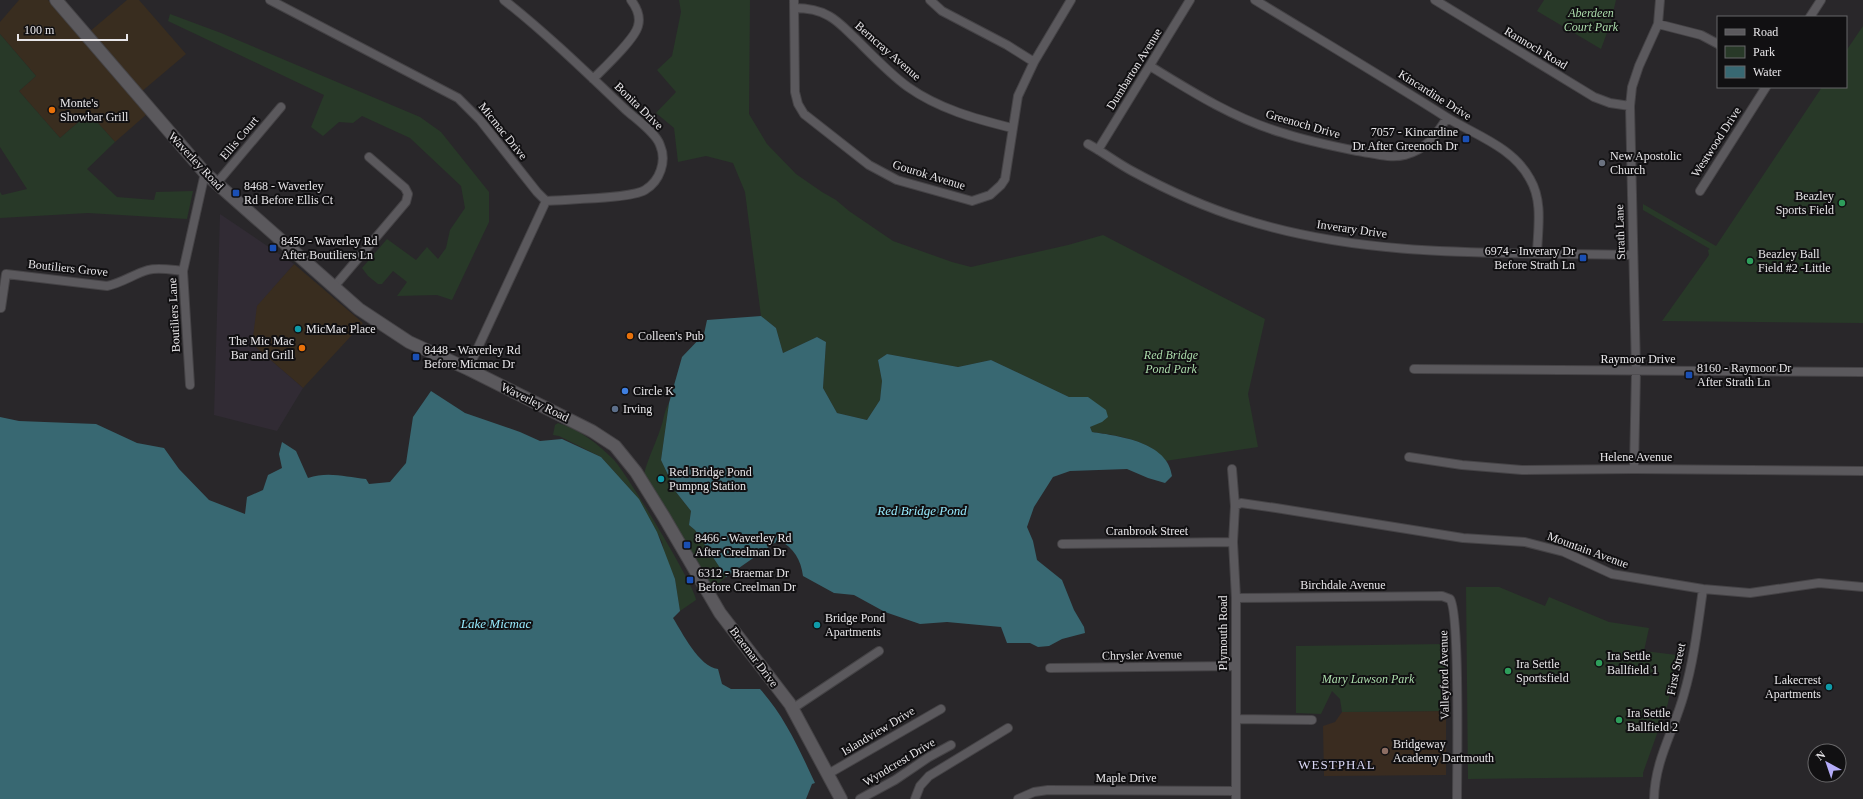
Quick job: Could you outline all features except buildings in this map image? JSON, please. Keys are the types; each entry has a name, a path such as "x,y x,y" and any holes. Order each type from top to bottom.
{"main road":[{"name":"Waverley Road","path":"56,0 205,173 333,288 375,321 408,342 468,369 592,430 615,446 636,472 664,517"},
{"name":"Braemar Drive","path":"664,517 720,613 792,709 841,799"}],"street":[{"name":"Micmac Drive","path":"270,0 458,98 480,120 537,192 546,201"},
{"name":"Bonita Drive","path":"504,0 593,79 656,138 663,154 662,168 653,184 638,194 546,201"},
{"path":"593,79 636,33 639,22 639,13 631,0"},
{"path":"930,0 942,11 1007,45 1034,62"},
{"name":"Gourok Avenue","path":"794,4 795,92 798,104 808,118 880,172 898,180 972,201 986,198 996,191 1005,179 1018,96 1034,62 1071,0"},
{"name":"Dumbarton Avenue","path":"1098,150 1190,0"},
{"name":"Kincardine Drive","path":"1255,0 1399,87 1447,118 1504,150 1524,169 1534,186 1539,204 1537,253"},
{"name":"Rannoch Road","path":"1435,0 1594,97 1610,103 1630,106"},
{"name":"Strath Lane","path":"1634,469 1636,371 1630,106 1632,87 1639,66 1658,24 1660,0"},
{"path":"1811,16 1821,0"},
{"name":"Berncray Avenue","path":"794,4 829,16 840,24 908,87 922,95 972,119 1012,128"},
{"path":"1658,24 1701,35 1717,43"},
{"name":"Greenoch Drive","path":"1150,66 1208,101 1282,133 1330,146 1385,156 1403,155 1424,146 1434,138 1447,118"},
{"name":"Westwood Drive","path":"1700,191 1765,88"},
{"name":"Ellis Court","path":"216,184 281,107"},
{"name":"Inverary Drive","path":"1088,144 1130,170 1204,205 1242,219 1290,232 1376,246 1446,251 1633,255"},
{"path":"333,288 406,202 408,194 405,188 369,157"},
{"name":"Boutiliers Lane","path":"190,385 183,271 205,173"},
{"path":"468,369 546,201"},
{"name":"Boutiliers Grove","path":"1,308 6,274 107,286 123,282 148,270 156,269 183,271"},
{"name":"Raymoor Drive","path":"1414,369 1863,372"},
{"name":"Helene Avenue","path":"1409,457 1462,465 1522,470 1634,469 1863,471"},
{"name":"Plymouth Road","path":"1232,469 1235,506 1233,542 1236,598 1234,666 1236,795"},
{"name":"Mountain Avenue","path":"1235,506 1241,503 1463,538 1525,542 1564,552 1612,574 1703,589 1750,593 1819,583 1863,587"},
{"name":"Cranbrook Street","path":"1062,544 1233,542"},
{"name":"First Street","path":"1654,799 1655,782 1661,755 1685,694 1703,589"},
{"name":"Birchdale Avenue","path":"1236,598 1442,596 1450,599"},
{"name":"Valleyford Avenue","path":"1450,599 1454,610 1456,660 1457,799"},
{"path":"792,709 879,651"},
{"name":"Chrysler Avenue","path":"1050,668 1234,666"},
{"name":"Islandview Drive","path":"828,774 941,709"},
{"path":"1236,719 1312,720"},
{"path":"915,799 920,786 929,776 1008,728"},
{"name":"Wyndcrest Drive","path":"860,799 902,776 928,757 951,745"},
{"name":"Maple Drive","path":"1018,799 1034,792 1048,790 1156,790 1236,795"},
{"path":"1156,790 1156,799"}],"shaded area":[{"path":"19,0 48,0 82,38 127,0 139,0 186,54 134,98 147,114 115,142 89,113 60,138 19,91 36,76 0,34 0,22"},
{"path":"220,214 294,264 257,306 252,344 303,388 277,431 214,415"},
{"path":"294,264 363,323 303,388 252,344 256,306"},
{"name":"Bridgeway Academy Dartmouth","path":"1446,711 1446,775 1324,776 1323,726 1335,722 1342,712"}],"green space":[{"name":"Red Bridge Pond Park","path":"679,0 750,0 749,114 767,144 796,174 836,200 849,211 893,241 952,262 971,267 1068,245 1103,235 1265,319 1248,394 1258,447 1165,461 1159,454 1142,443 1122,437 1092,432 1090,427 1094,425 1088,397 1069,397 991,360 958,367 887,354 878,360 882,381 880,400 867,420 837,413 823,388 826,342 817,337 783,353 776,328 761,316 745,192 733,163 706,156 678,162 674,128 656,113 676,92 657,70 672,56 681,12"},
{"name":"Aberdeen Court Park","path":"1544,0 1616,0 1611,22 1601,49 1537,11"},
{"path":"170,14 221,33 420,117 441,132 489,192 489,222 452,300 437,295 397,296 407,282 393,271 382,284 378,284 368,276 362,268 387,239 416,260 427,247 438,259 446,248 450,230 465,208 461,186 410,138 362,116 353,123 339,122 323,136 311,127 324,95 168,21"},
{"path":"1863,26 1863,323 1662,321 1709,255 1708,250 1710,249 1643,210 1643,204 1716,246 1821,88 1847,88 1847,50"},
{"path":"0,34 36,76 19,91 60,138 89,113 115,142 87,169 117,197 154,200 156,192 193,191 187,219 88,213 0,218 0,192 2,195 27,189 0,147"},
{"path":"669,403 661,460 676,492 691,511 689,525 695,530 726,577 712,589 644,474"},
{"path":"558,423 573,429 588,438 613,459 645,506 685,575 696,600 680,611 675,579 664,553 662,542 639,499 601,457 559,436 553,435 555,425"},
{"path":"1466,587 1499,587 1545,606 1549,597 1609,622 1649,628 1644,651 1677,655 1668,703 1643,773 1643,777 1468,779"},
{"name":"Mary Lawson Park","path":"1445,644 1446,711 1342,712 1340,699 1332,691 1321,714 1296,713 1296,646"}],"water":[{"name":"Red Bridge Pond","path":"761,316 776,328 783,353 817,337 826,342 823,388 837,413 867,420 880,400 882,381 878,360 887,354 958,367 991,360 1069,397 1088,397 1106,410 1108,417 1102,422 1090,427 1092,432 1141,443 1162,455 1169,465 1172,476 1165,483 1127,469 1070,471 1053,477 1034,507 1027,527 1033,541 1037,560 1062,580 1074,610 1084,627 1085,633 1062,639 1049,646 1038,647 1030,643 1007,643 1001,627 947,622 920,624 885,612 854,595 834,593 803,576 801,565 796,555 789,547 779,540 726,577 695,530 689,525 691,511 676,492 661,460 669,403 682,357 704,334 707,320"},
{"name":"Lake Micmac","path":"431,391 465,413 520,432 540,441 562,439 601,457 639,499 657,532 675,579 680,611 673,618 686,640 704,662 711,667 718,669 722,684 731,689 760,689 769,700 791,734 815,783 812,784 806,799 0,799 0,417 19,421 96,424 137,443 164,448 179,469 209,500 245,514 247,497 263,490 268,475 282,468 279,454 282,442 296,451 308,478 330,475 366,479 369,484 390,482 406,463 413,417"}],"place":[{"name":"Monte's Showbar Grill","path":"52,110"},
{"name":"7057 - Kincardine Dr After Greenoch Dr","path":"1466,139"},
{"name":"New Apostolic Church","path":"1602,163"},
{"name":"8468 - Waverley Rd Before Ellis Ct","path":"236,193"},
{"name":"Beazley Sports Field","path":"1842,203"},
{"name":"8450 - Waverley Rd After Boutiliers Ln","path":"273,248"},
{"name":"6974 - Inverary Dr Before Strath Ln","path":"1583,258"},
{"name":"Beazley Ball Field #2 -Little","path":"1750,261"},
{"name":"MicMac Place","path":"298,329"},
{"name":"Colleen's Pub","path":"630,336"},
{"name":"The Mic Mac Bar and Grill","path":"302,348"},
{"name":"8448 - Waverley Rd Before Micmac Dr","path":"416,357"},
{"name":"8160 - Raymoor Dr After Strath Ln","path":"1689,375"},
{"name":"Circle K","path":"625,391"},
{"name":"Irving","path":"615,409"},
{"name":"Red Bridge Pond Pumpng Station","path":"661,479"},
{"name":"8466 - Waverley Rd After Creelman Dr","path":"687,545"},
{"name":"6312 - Braemar Dr Before Creelman Dr","path":"690,580"},
{"name":"Bridge Pond Apartments","path":"817,625"},
{"name":"Ira Settle Ballfield 1","path":"1599,663"},
{"name":"Ira Settle Sportsfield","path":"1508,671"},
{"name":"Lakecrest Apartments","path":"1829,687"},
{"name":"Ira Settle Ballfield 2","path":"1619,720"},
{"name":"Bridgeway Academy Dartmouth","path":"1385,751"}],"district":[{"name":"WESTPHAL","path":"1337,764"}]}
